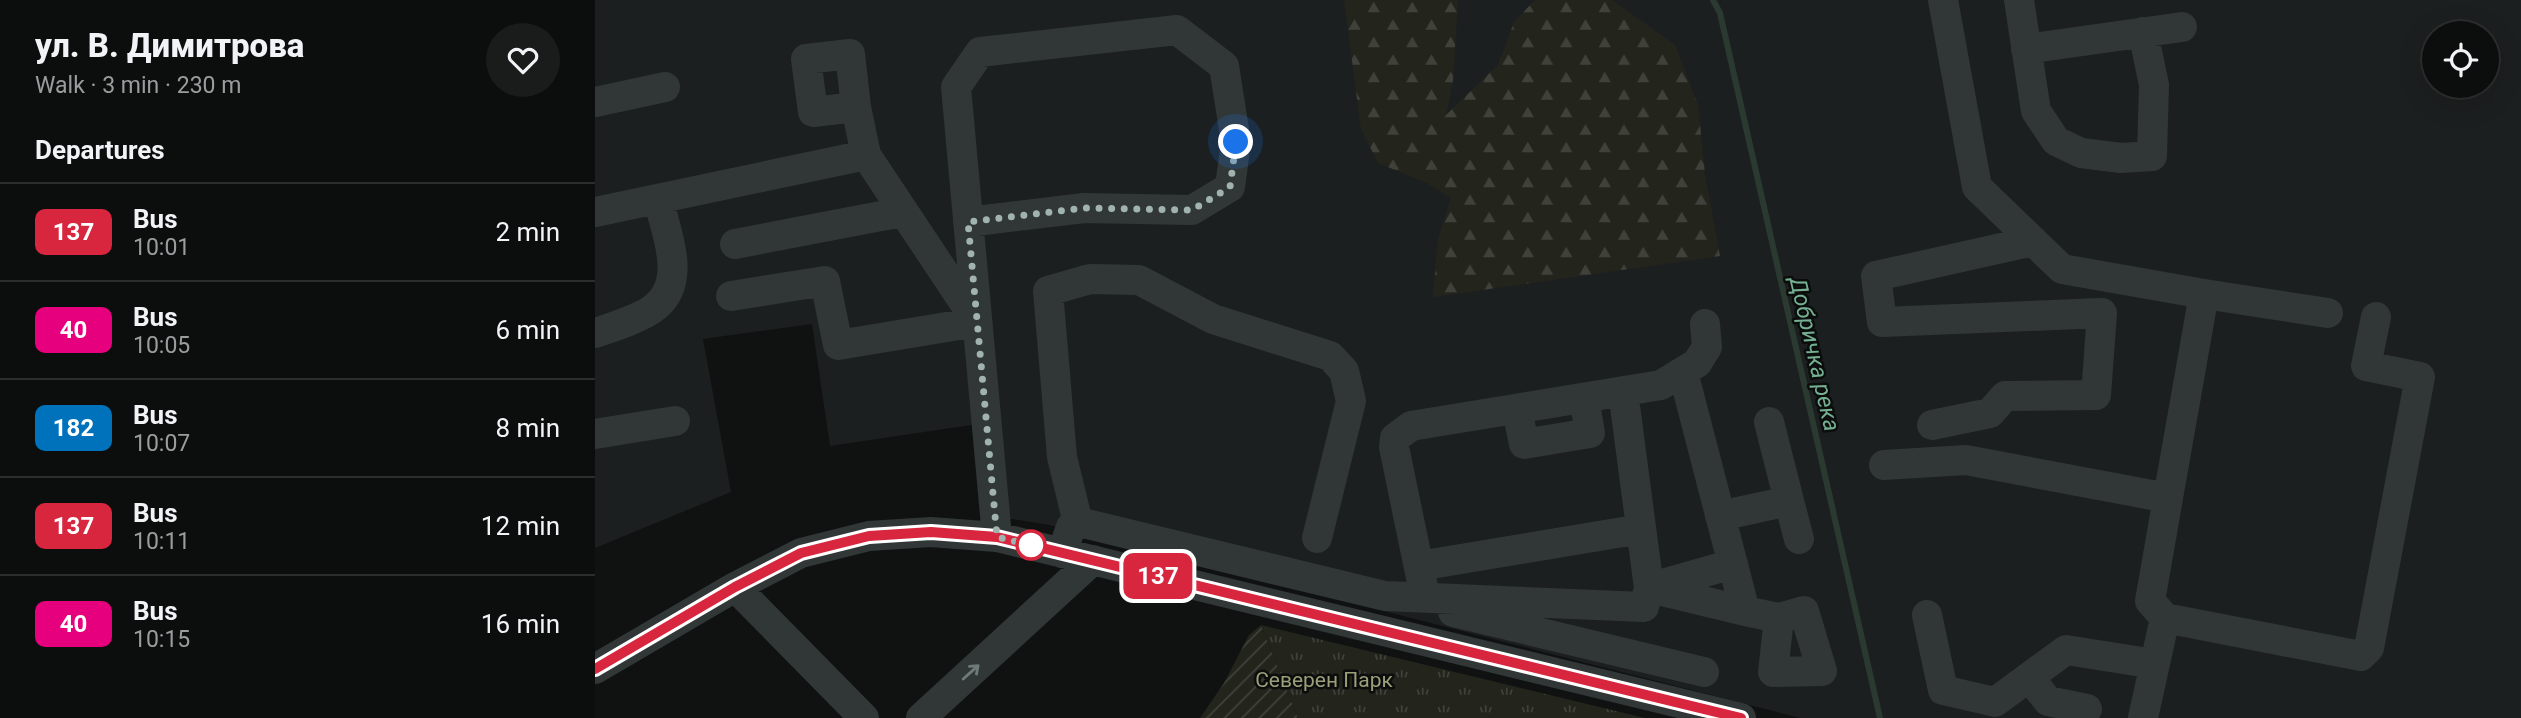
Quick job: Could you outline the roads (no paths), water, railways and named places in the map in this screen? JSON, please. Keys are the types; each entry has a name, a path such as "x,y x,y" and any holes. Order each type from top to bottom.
{"street":[{"path":"1932,425 1990,413 2005,396 2096,395 2102,313 1977,187 1943,0"},
{"path":"2019,0 2036,111 2056,141 2081,153 2121,158 2152,156 2154,85 2143,32"},
{"path":"2026,48 2182,27"},
{"path":"968,222 1084,208 1192,210 1230,187 1236,142 1224,66 1177,30 980,52 956,87 968,222 977,322 997,537"},
{"path":"595,102 665,87"},
{"path":"856,107 866,155 977,322"},
{"path":"595,212 866,155"},
{"path":"595,333 654,309 667,295 674,268 658,199"},
{"path":"735,244 902,212"},
{"path":"2033,241 1876,276 1882,321 2102,313"},
{"path":"2061,269 2328,313"},
{"path":"1078,523 1062,457 1048,291 1090,279 1139,280 1213,319 1330,356 1345,371 1351,401 1317,538"},
{"path":"731,296 825,281 838,345 977,322"},
{"path":"2204,294 2150,601 2165,618 2361,656 2369,648 2420,377 2366,366 2376,317"},
{"path":"1425,597 1394,447 1395,439 1411,426 1661,385 1697,363 1707,346 1705,324"},
{"path":"1683,372 1745,611"},
{"path":"1623,391 1641,529 1646,597 1631,655"},
{"path":"595,434 675,421"},
{"path":"1769,422 1799,539"},
{"path":"1884,465 1966,460 2168,498"},
{"path":"1720,516 1790,501"},
{"path":"1062,553 1071,527 1078,523 1704,672"},
{"path":"1419,566 1641,529"},
{"path":"595,669 735,587 801,553 869,536 931,532 997,537 1741,718"},
{"path":"921,718 1093,560"},
{"path":"1646,597 1733,564"},
{"path":"735,587 864,718"},
{"path":"1385,596 1646,597 1779,618"},
{"path":"1927,615 1943,690 1995,702 2066,650 2155,664"},
{"path":"2143,718 2165,618"},
{"path":"2029,677 2048,701 2087,709"}],"waterway":[{"name":"Добричка река","path":"1713,0 1720,13 1880,718"}],"park label":[{"name":"Северен Парк","path":"1324,680"}]}
